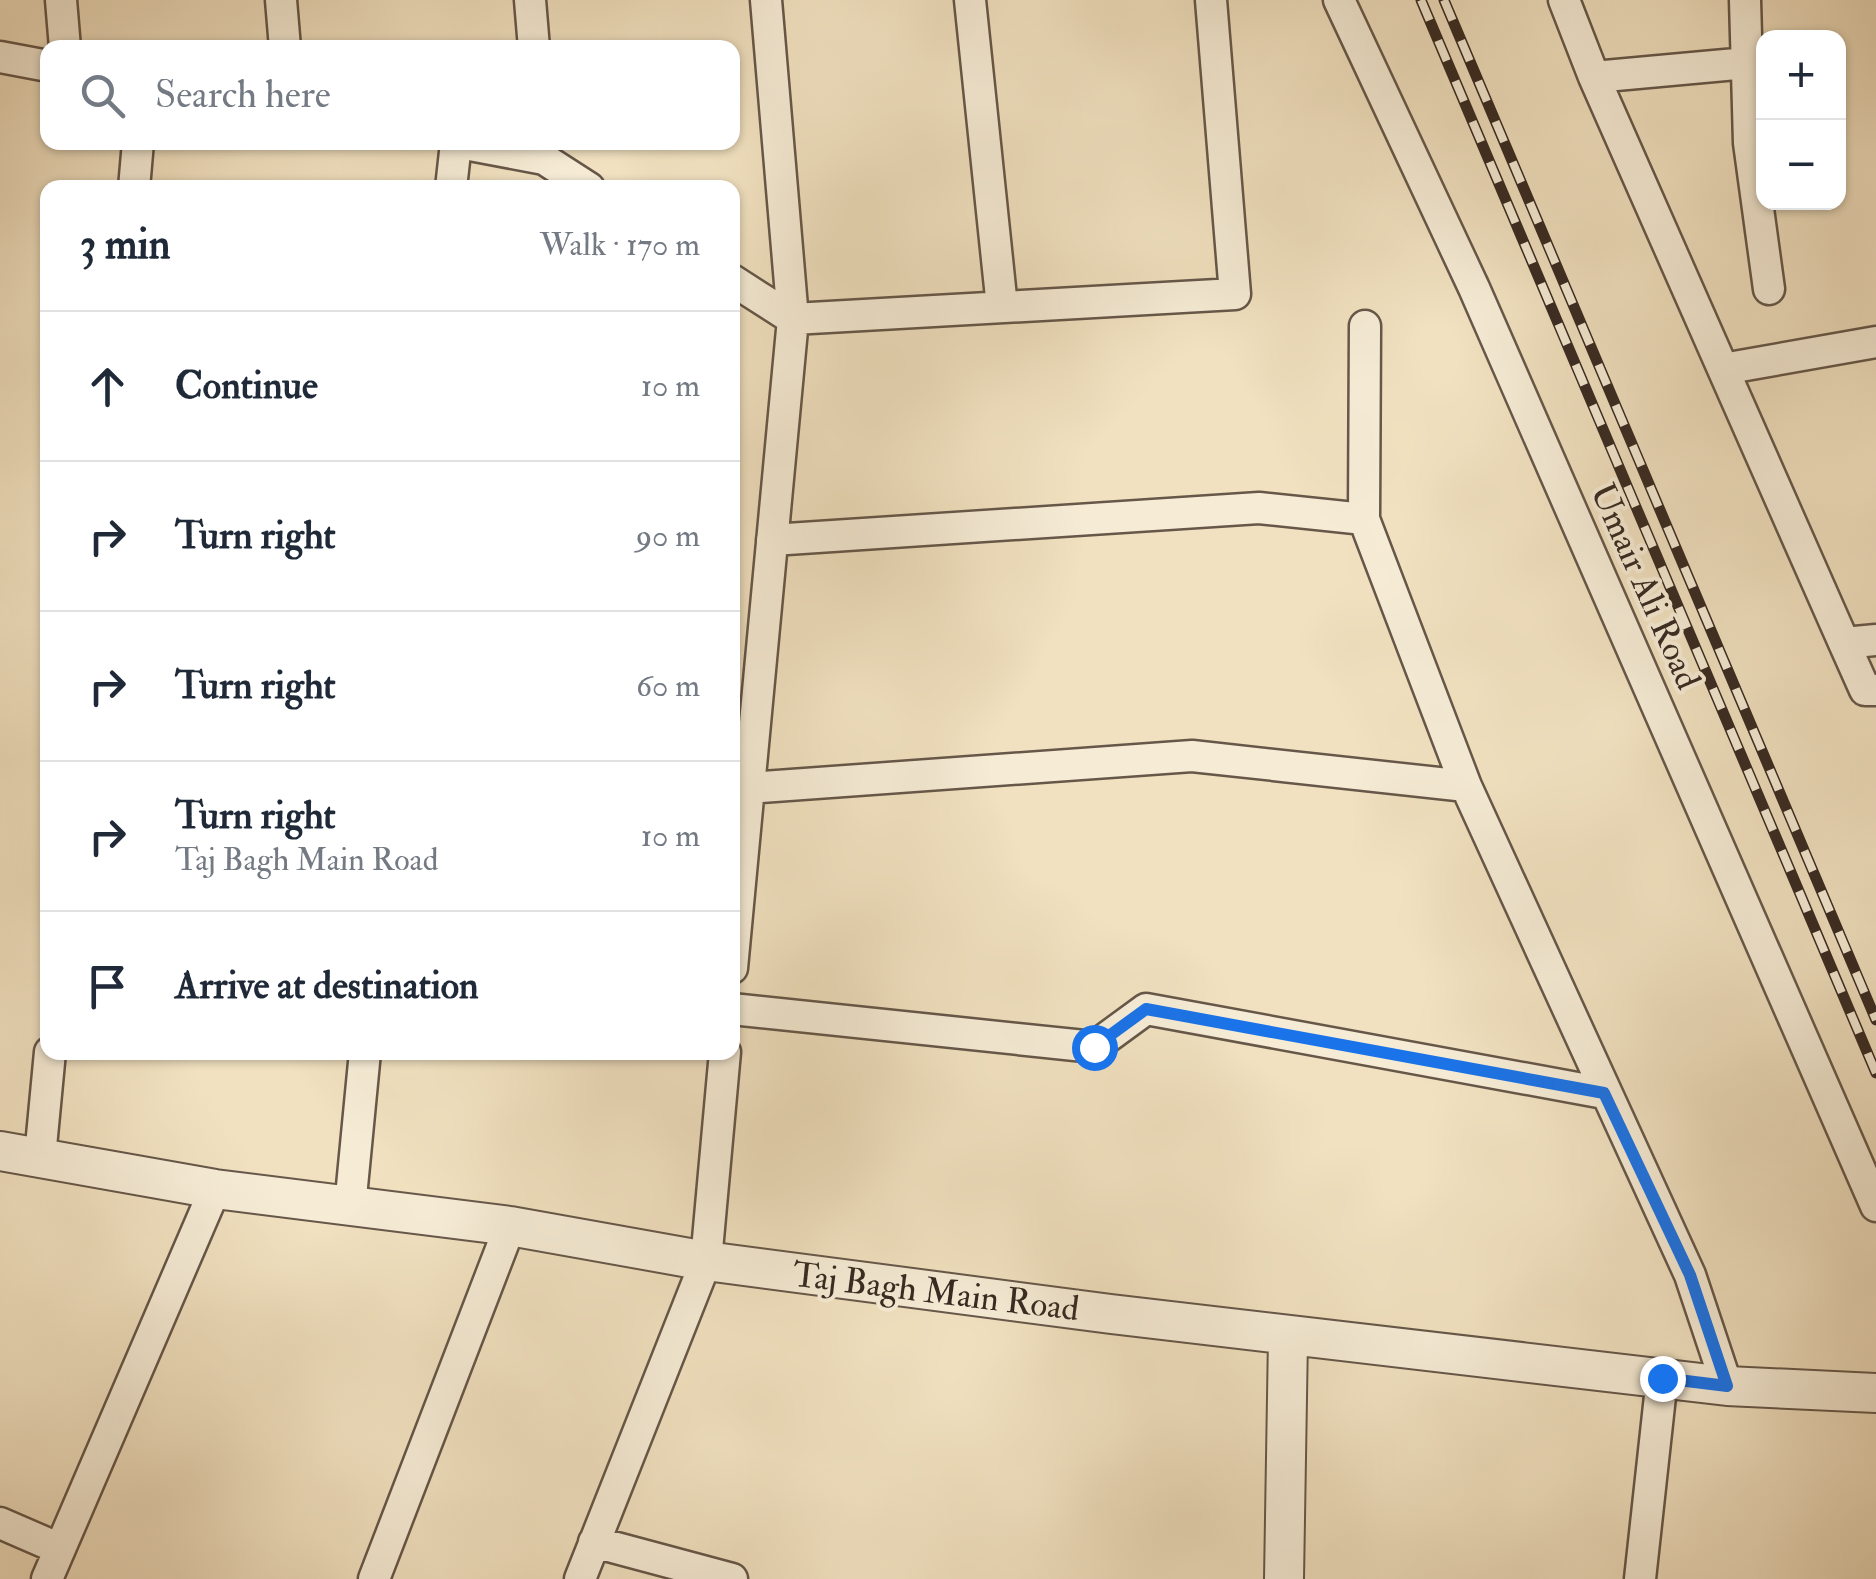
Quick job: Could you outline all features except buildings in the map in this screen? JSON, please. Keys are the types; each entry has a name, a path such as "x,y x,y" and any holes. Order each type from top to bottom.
{"street":[{"path":"61,0 64,40"},
{"path":"281,0 284,40"},
{"path":"530,0 533,40"},
{"path":"740,883 793,319 766,0"},
{"path":"970,0 1002,307"},
{"path":"740,285 793,319 1235,294 1211,0"},
{"name":"Umair Ali Road","path":"1338,0 1474,288 1876,1206"},
{"path":"1564,0 1594,77 1844,643 1866,690 1876,690"},
{"path":"1745,0 1749,144 1769,289"},
{"path":"0,57 40,64"},
{"path":"1594,77 1747,63"},
{"path":"135,180 137,150"},
{"path":"453,180 455,150"},
{"path":"544,151 579,180"},
{"path":"1365,326 1364,520 1466,786 1690,1275 1727,1386"},
{"path":"1723,369 1876,342"},
{"path":"772,540 1258,508 1364,520"},
{"path":"1844,643 1876,640"},
{"path":"749,788 1192,756 1466,786"},
{"path":"740,1010 1094,1047 1146,1009 1604,1093"},
{"path":"40,1157 49,1060"},
{"path":"350,1208 364,1060"},
{"path":"580,1579 706,1261 724,1060"},
{"name":"Taj Bagh Main Road","path":"0,1151 214,1190 510,1226 706,1261 1288,1337 1727,1386 1876,1393"},
{"path":"47,1579 214,1190"},
{"path":"374,1579 510,1226"},
{"path":"1284,1579 1288,1337"},
{"path":"1640,1579 1662,1378"},
{"path":"0,1523 60,1549"},
{"path":"594,1542 732,1579"}],"railway":[{"path":"1421,0 1876,1073"},
{"path":"1444,0 1876,1020"}],"route":[{"path":"1094,1047 1146,1009 1604,1093 1690,1275 1727,1386 1662,1378"}]}
